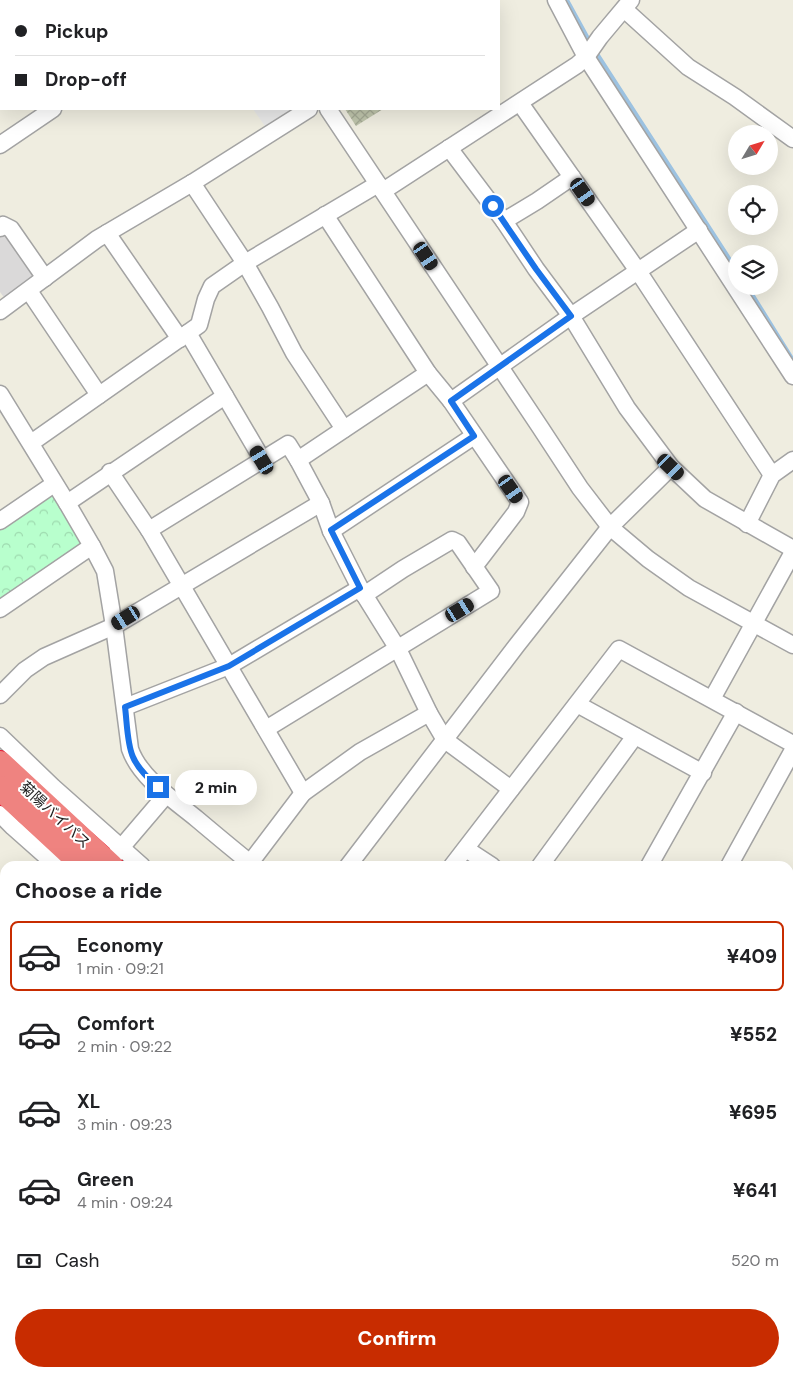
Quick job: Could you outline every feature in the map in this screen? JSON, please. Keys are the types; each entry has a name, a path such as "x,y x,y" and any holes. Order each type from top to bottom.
{"highway":[{"name":"菊陽バイパス","path":"0,763 113,859"},
{"name":"菊陽バイパス","path":"0,788 79,861"}],"street":[{"path":"556,0 586,57 793,374"},
{"path":"31,443 199,324 212,286 245,263 325,215 381,187 449,148 577,65 586,57 628,4 688,67 735,97 793,139"},
{"path":"520,103 638,271 772,475"},
{"path":"2,306 29,290 97,239 192,183 307,110"},
{"path":"329,110 580,488 610,528 648,559 689,588 793,645"},
{"path":"0,145 42,112"},
{"path":"449,148 504,221 536,269 571,316 627,408 671,467 705,500 793,551 712,699"},
{"path":"504,221 537,202 572,177"},
{"path":"192,183 245,263 294,353 344,429"},
{"path":"325,215 428,373 451,401 520,502 516,512 474,566"},
{"path":"0,228 3,226 11,229 45,278"},
{"path":"451,401 571,316 699,230"},
{"path":"107,233 184,336 225,396 262,460"},
{"path":"29,290 100,395"},
{"path":"298,460 428,373"},
{"path":"0,394 67,503 105,571 133,759 150,780 166,795 248,861"},
{"path":"67,503 110,472 225,396"},
{"path":"331,530 474,436"},
{"path":"149,530 288,444 321,502 331,530 362,592 398,649 429,713 445,740 511,789"},
{"path":"747,524 772,475 793,460"},
{"path":"352,861 610,528 671,467"},
{"path":"110,472 149,530 303,793"},
{"path":"0,521 54,484"},
{"path":"0,695 25,670 44,658 114,626 321,502"},
{"path":"125,707 229,666 452,540 458,543 491,591 266,729"},
{"path":"0,609 92,546"},
{"path":"456,861 619,649 793,744"},
{"path":"577,704 703,773"},
{"path":"653,861 736,712"},
{"path":"254,861 303,793 360,752 429,713"},
{"path":"0,736 53,788 113,859 166,795"},
{"path":"544,861 635,736"},
{"path":"732,861 793,750"},
{"path":"0,814 51,861"},
{"path":"466,849 484,861"}],"shaded area":[{"path":"254,110 296,110 267,129"},
{"path":"346,110 381,110 356,126"},
{"path":"7,230 40,277 6,300 0,292 0,235"}],"green space":[{"path":"54,494 81,543 0,602 0,530"}],"waterway":[{"path":"567,0 590,42"},
{"path":"596,52 728,257"},
{"path":"753,295 793,360"}],"route":[{"path":"158,787 133,759 125,707 229,666 360,588 331,530 474,436 451,401 571,316 493,206"}]}
